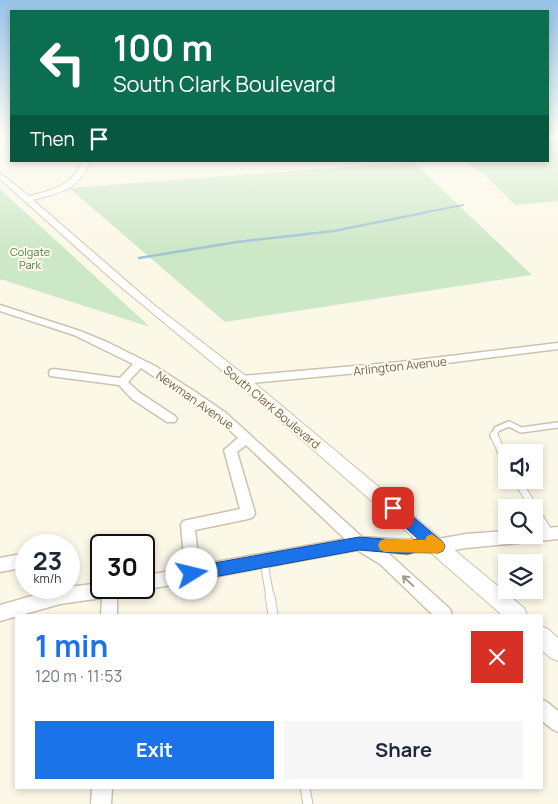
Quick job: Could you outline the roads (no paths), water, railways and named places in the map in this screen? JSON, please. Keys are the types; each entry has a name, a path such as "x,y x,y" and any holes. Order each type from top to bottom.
{"street":[{"path":"28,199 63,189 74,183 82,175"},
{"name":"South Clark Boulevard","path":"1,177 136,296 204,352 242,380 516,614"},
{"name":"Newman Avenue","path":"0,308 77,333 140,363 190,394 222,416 359,543"},
{"name":"Arlington Avenue","path":"242,380 368,370 558,346"},
{"path":"122,382 140,363"},
{"path":"54,373 122,382 136,396 171,420"},
{"path":"192,574 188,525 248,513 230,450 246,438"},
{"path":"155,581 359,543 407,547 416,545 438,546 466,541 554,534"},
{"path":"359,543 384,559 443,614"},
{"path":"0,566 15,563"},
{"path":"0,613 41,599"},
{"path":"109,614 113,599"},
{"path":"543,638 558,651"},
{"path":"543,710 558,724"},
{"path":"101,804 102,789"}],"lane":[{"path":"498,446 493,436 497,429 509,424 521,430 558,425"},
{"path":"523,489 554,534"},
{"path":"264,562 273,614"},
{"path":"305,789 308,804"}],"waterway":[{"path":"422,213 463,205"},
{"path":"139,258 237,242 334,231 428,212"}],"park label":[{"name":"Colgate Park","path":"30,257"}]}
